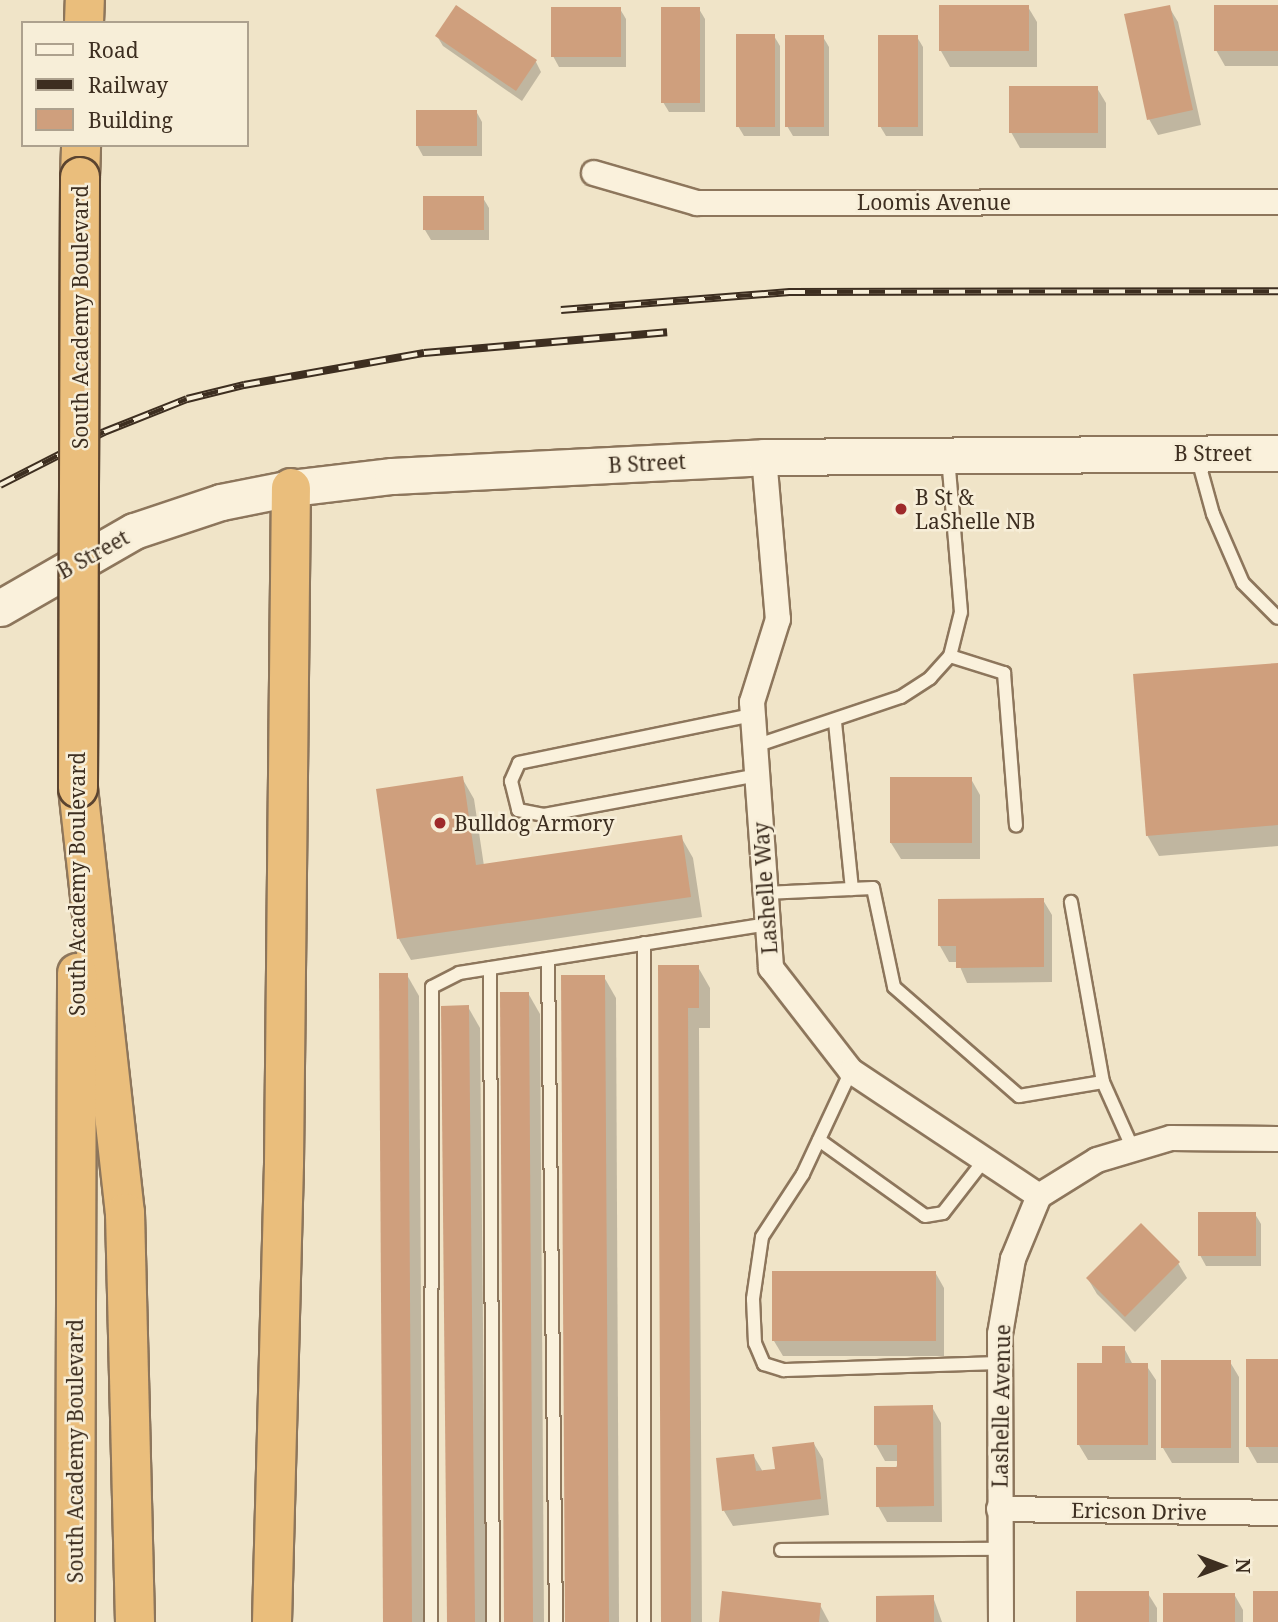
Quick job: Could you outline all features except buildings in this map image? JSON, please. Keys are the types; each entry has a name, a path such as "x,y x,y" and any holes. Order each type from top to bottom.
{"highway":[{"path":"84,21 85,0"},
{"name":"South Academy Boulevard","path":"75,1622 81,161"},
{"path":"272,1622 285,1164 291,488"},
{"path":"78,788 125,1213 135,1622"}],"main road":[{"name":"B Street","path":"0,608 134,531 221,502 291,488 392,477 765,457 1278,453"}],"street":[{"name":"Loomis Avenue","path":"594,173 697,202 1278,202"},
{"name":"Lashelle Way","path":"765,457 778,619 752,702 752,715 771,968 851,1071 1039,1196"},
{"path":"1039,1196 1097,1160 1171,1138 1278,1139"},
{"name":"Lashelle Avenue","path":"1001,1622 1000,1334 1013,1259 1039,1196"},
{"name":"Ericson Drive","path":"999,1509 1278,1513"}],"lane":[{"path":"1196,453 1213,514 1242,583 1278,618"},
{"path":"755,747 835,722 901,697 930,678 950,656 961,612 948,454"},
{"path":"950,656 1004,673 1016,826"},
{"path":"752,715 519,763 511,781 518,810 544,815 757,775"},
{"path":"835,722 852,889"},
{"path":"765,893 873,888 894,988 1019,1096 1103,1082"},
{"path":"1071,902 1103,1082 1133,1149"},
{"path":"431,1622 432,987 459,973 768,923"},
{"path":"644,943 644,1622"},
{"path":"548,959 556,1622"},
{"path":"490,968 493,1622"},
{"path":"851,1071 803,1174 762,1237 753,1298 755,1343 765,1364 784,1370 1000,1363"},
{"path":"819,1140 925,1216 943,1213 985,1159"},
{"path":"781,1550 1000,1549"}],"railway":[{"path":"561,310 789,292 1278,291"},
{"path":"0,485 104,432 187,399 244,385 424,353 667,332"}],"place":[{"name":"B St & LaShelle NB","path":"901,509"},
{"name":"Bulldog Armory","path":"440,823"}]}
